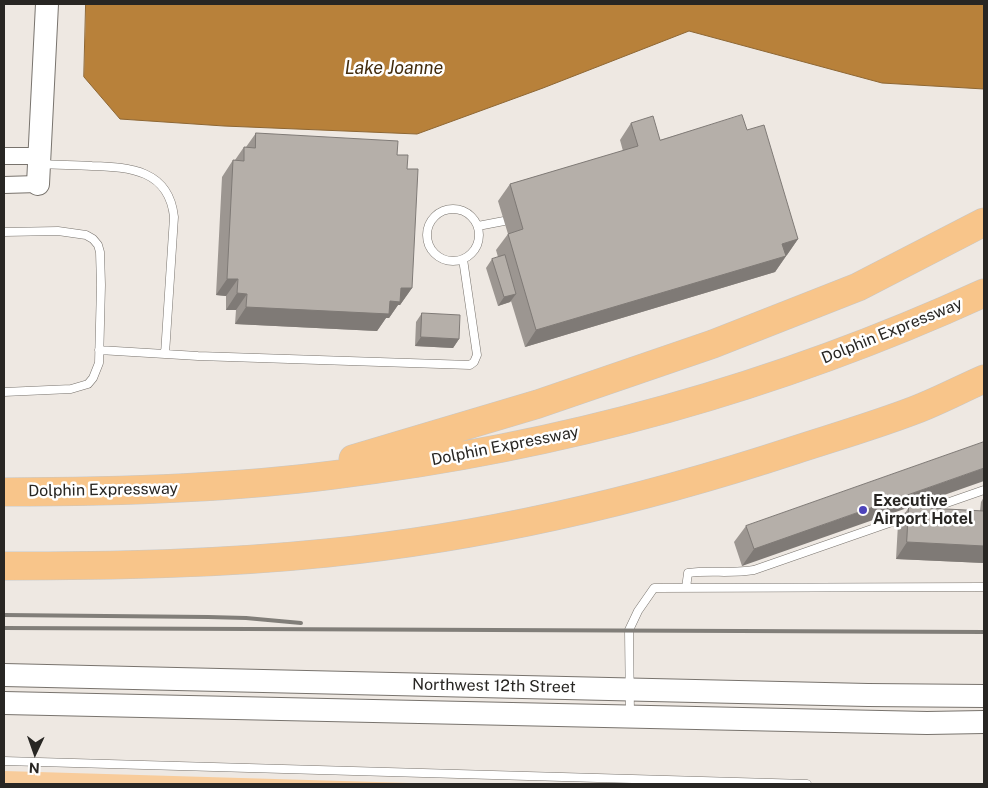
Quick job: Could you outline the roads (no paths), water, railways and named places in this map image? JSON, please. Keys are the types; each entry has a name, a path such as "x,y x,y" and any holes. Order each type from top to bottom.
{"highway":[{"path":"279,481 538,404 713,344 858,287 984,222"},
{"name":"Dolphin Expressway","path":"4,492 155,489 279,481 373,470 474,454 560,436 682,405 803,366 902,329 984,293"},
{"path":"4,566 137,566 326,553 421,541 541,520 650,494 757,462 917,410 984,379"},
{"path":"917,410 984,400"}],"main road":[{"path":"39,168 47,4"},
{"name":"Northwest 12th Street","path":"4,675 984,696"},
{"name":"Northwest 12th Street","path":"4,703 927,723 984,722"}],"street":[{"path":"4,156 39,168"},
{"path":"4,185 39,168"}],"lane":[{"path":"39,168 116,167 132,169 152,178 167,192 173,207 174,216 165,354"},
{"path":"448,208 465,211 472,216 478,226 479,240 476,248 463,259 446,260 431,250 427,242 428,225 433,217 448,208"},
{"path":"478,226 504,221"},
{"path":"4,232 58,231 86,235 98,245 101,285 97,370 88,384 72,389 4,392"},
{"path":"99,350 470,365 474,362 477,355 463,259"},
{"path":"686,588 688,573 737,573 754,570 984,490"},
{"path":"630,717 629,630 638,611 654,588 984,588"},
{"path":"4,761 807,784"}],"water":[{"name":"Lake Joanne","path":"86,4 984,4 984,89 882,83 689,31 543,88 417,134 224,126 120,119 84,77"}],"railway":[{"path":"4,615 246,618 301,623"},
{"path":"4,628 984,632"}],"place":[{"name":"Executive Airport Hotel","path":"863,510"}]}
